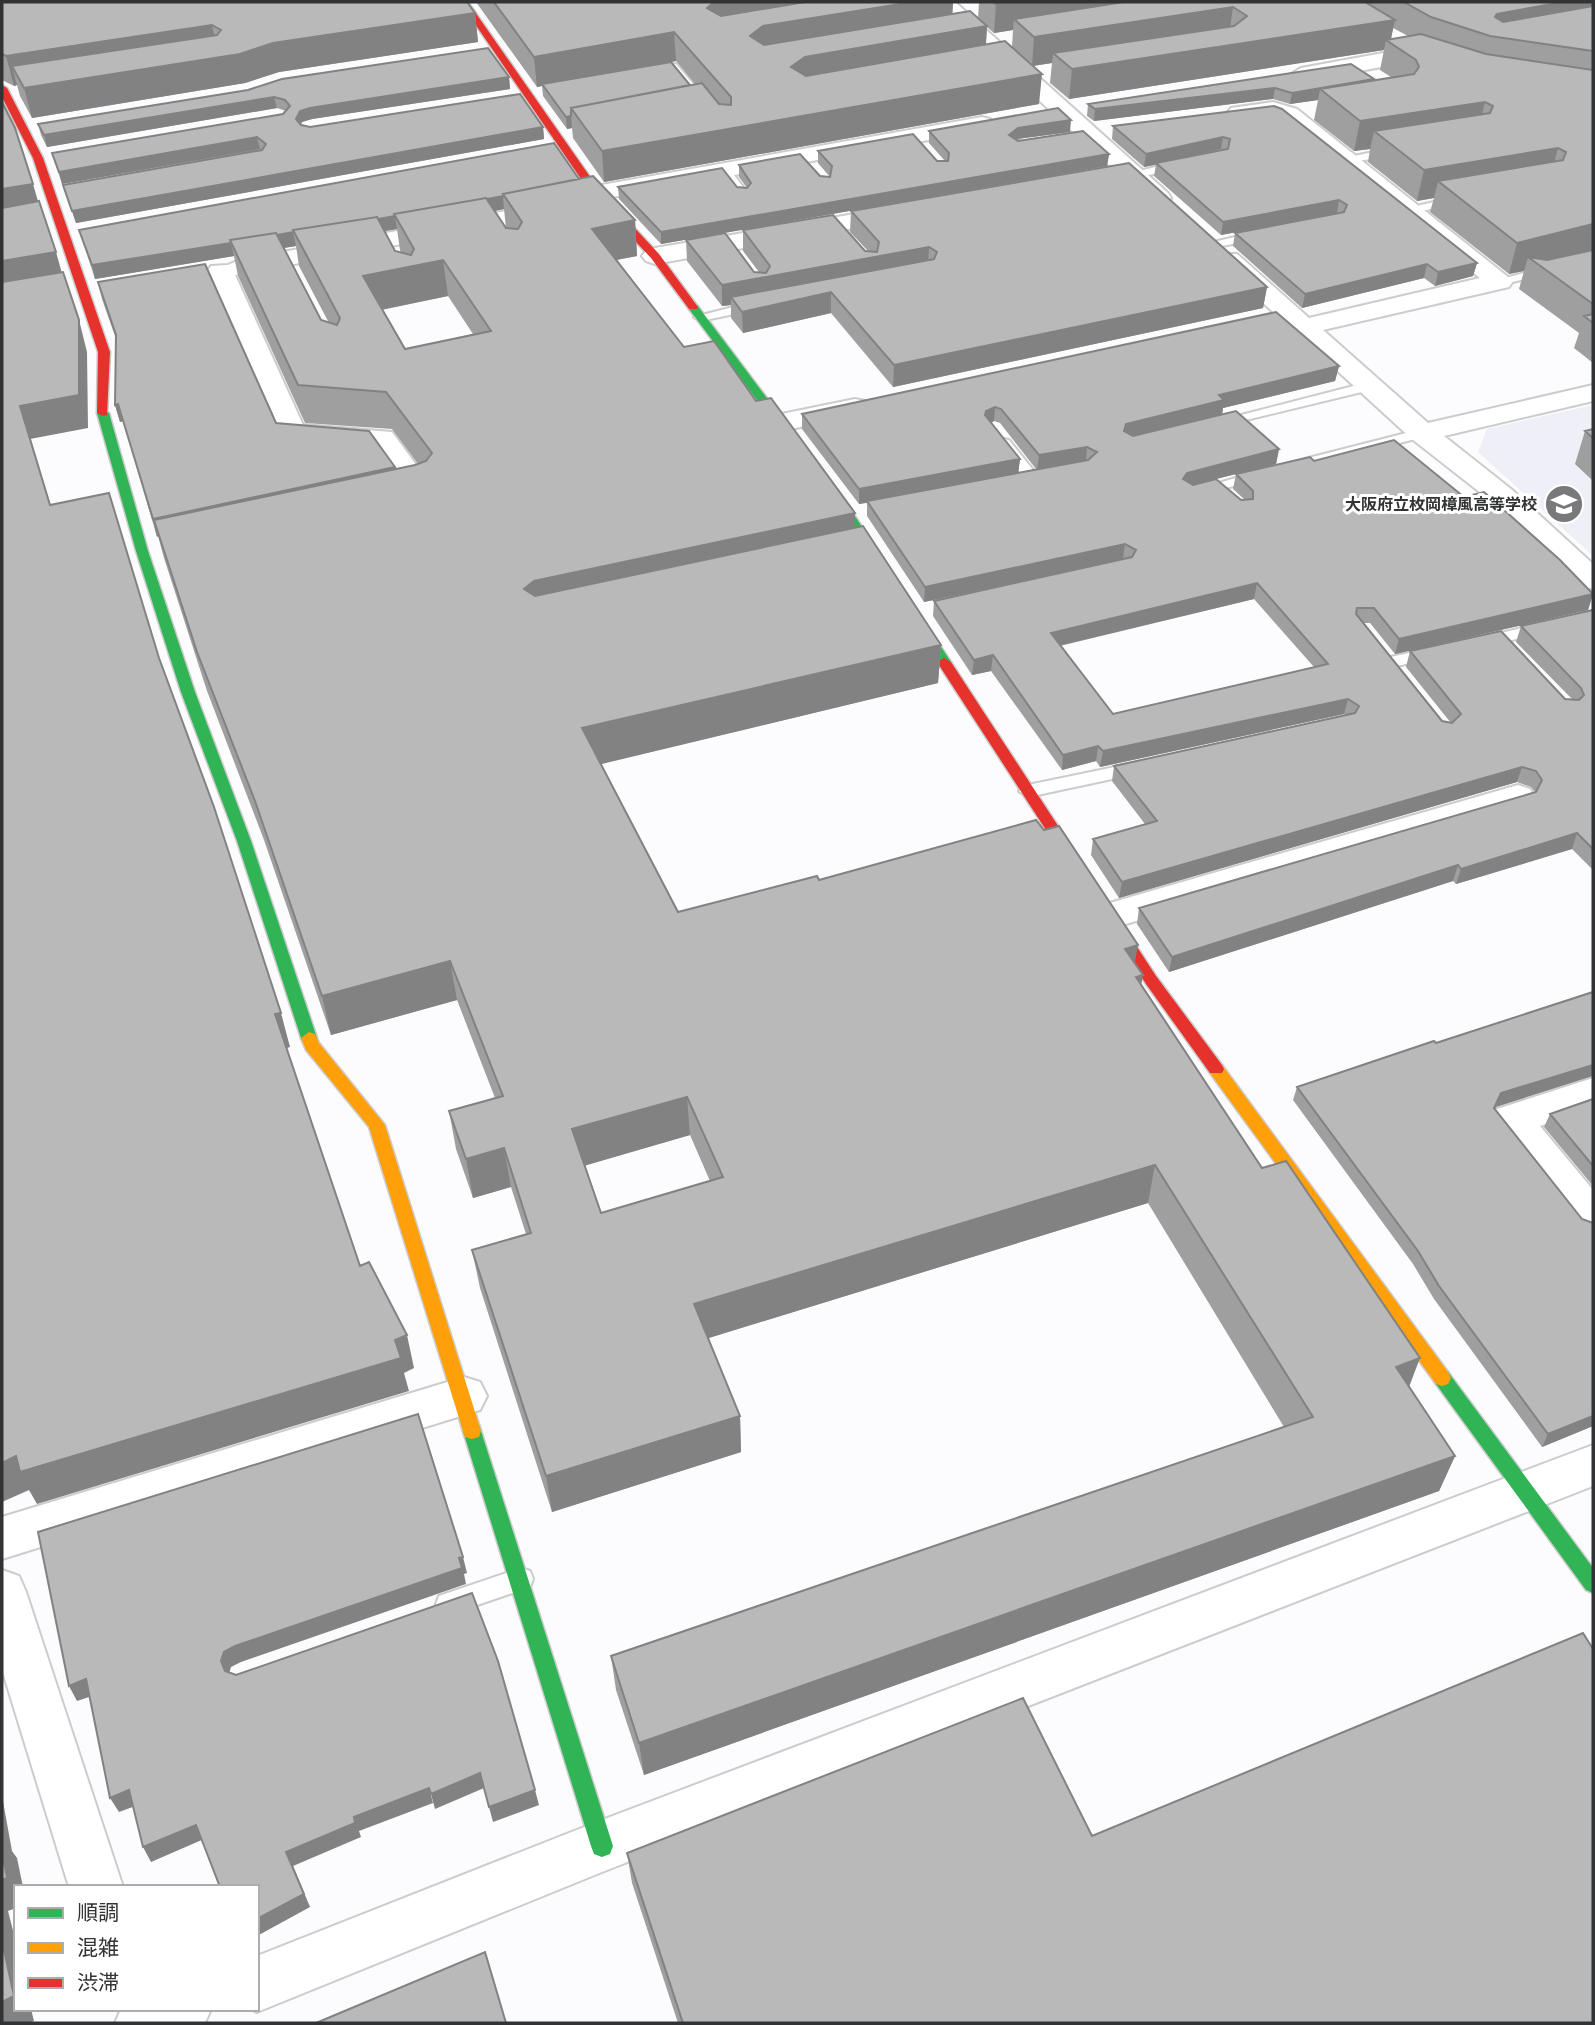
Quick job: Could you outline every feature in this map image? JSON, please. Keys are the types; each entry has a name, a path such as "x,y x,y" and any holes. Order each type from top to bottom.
{"street":[{"path":"464,2 563,137 599,196 655,256 782,422 846,513 1151,980 1593,1584"},
{"path":"949,7 981,8"},
{"path":"949,7 1026,77 1074,108 1092,134 1211,244 1284,320 1501,495 1593,580"},
{"path":"948,34 1015,39"},
{"path":"1387,37 1416,54 1441,62"},
{"path":"468,53 497,49"},
{"path":"1279,79 1416,54"},
{"path":"980,65 1007,61"},
{"path":"1354,66 1376,81"},
{"path":"1026,77 1053,73"},
{"path":"8,91 21,129 57,192 55,228 84,290 104,352 103,422 155,548 188,692 244,841 312,1046 377,1125 464,1396 602,1846"},
{"path":"500,100 532,93"},
{"path":"1034,115 1074,108"},
{"path":"1219,116 1273,109 1289,114 1500,281"},
{"path":"1289,114 1316,110"},
{"path":"367,502 420,491 383,438 292,432 206,273 290,266 389,248 495,227 599,196 724,170 920,144 1007,120"},
{"path":"21,129 48,125"},
{"path":"532,151 563,137"},
{"path":"38,158 65,154"},
{"path":"1104,177 1132,173"},
{"path":"655,256 732,249 929,208"},
{"path":"55,228 92,231"},
{"path":"1284,320 1500,281"},
{"path":"57,295 111,287"},
{"path":"1422,433 1593,393"},
{"path":"782,422 877,402"},
{"path":"1109,916 1518,797"},
{"path":"1593,1093 1511,1120 1593,1219"},
{"path":"2,1538 464,1396"},
{"path":"259,1983 602,1846 1593,1465"},
{"path":"2,1592 95,1885"},
{"path":"141,2023 177,2011"}],"lane":[{"path":"636,74 676,67 709,110 692,108"},
{"path":"1345,159 1412,149"},
{"path":"1132,173 1196,162"},
{"path":"724,170 743,195"},
{"path":"1409,209 1473,198"},
{"path":"1211,244 1274,232"},
{"path":"1500,281 1593,259"},
{"path":"1500,281 1538,285 1593,273"},
{"path":"701,317 769,303"},
{"path":"1197,428 1369,386"},
{"path":"993,428 1032,478"},
{"path":"1190,492 1422,433"},
{"path":"1217,486 1234,501"},
{"path":"846,513 866,509"},
{"path":"854,560 873,555"},
{"path":"911,613 932,608"},
{"path":"1392,662 1593,616"},
{"path":"1500,638 1517,655"},
{"path":"1377,645 1407,681"},
{"path":"1028,791 1157,764"},
{"path":"432,1610 520,1579"}],"shaded area":[{"name":"大阪府立枚岡樟風高等学校","path":"1593,405 1593,556 1478,452 1487,429"}],"building":[{"path":"2,2 467,2 475,13 273,43 240,54 24,88 12,66 217,35 221,30 212,25 6,56 2,54"},
{"path":"494,2 714,2 707,8 721,16 805,2 913,2 763,26 750,36 764,45 970,11 987,26 805,57 791,67 806,76 1005,41 1042,74 602,151 571,108 702,83 719,104 731,105 731,97 674,32 534,57"},
{"path":"1124,2 1365,2 1395,20 1072,69 1053,53 1234,26 1247,16 1233,7 1034,37 1014,19"},
{"path":"1404,2 1563,2 1497,14 1495,17 1503,22 1593,6 1593,51 1490,36 1431,17"},
{"path":"1421,34 1486,54 1593,70 1593,224 1517,243 1438,181 1563,160 1566,152 1558,148 1424,170 1374,131 1490,113 1493,106 1485,102 1360,121 1320,89 1414,74 1419,67 1416,60 1386,40"},
{"path":"488,48 509,77 310,108 300,111 296,119 301,125 310,127 520,94 543,127 72,211 63,185 262,150 266,144 257,137 59,172 52,153 283,114 290,106 285,100 274,97 44,135 38,124 248,90 282,79"},
{"path":"671,62 690,85 571,108 571,116 566,117 542,84"},
{"path":"1351,64 1374,79 1292,93 1275,88 1095,109 1088,104"},
{"path":"2,102 15,128 33,184 2,189"},
{"path":"1274,106 1282,109 1477,263 1438,272 1427,264 1305,294 1235,233 1344,212 1347,205 1339,200 1223,222 1156,163 1228,149 1230,139 1223,137 1146,154 1113,126"},
{"path":"1058,108 1071,120 1018,128 1009,135 1018,141 1083,131 1109,154 661,232 618,187 722,168 737,187 747,188 751,183 739,165 800,154 820,176 830,177 832,166 818,151 913,134 937,161 948,161 949,153 929,131"},
{"path":"554,143 579,179 503,194 504,196 394,214 395,216 230,240 231,243 92,265 79,230"},
{"path":"1129,163 1267,287 894,365 831,292 742,312 731,297 934,259 937,252 929,247 722,285 686,240 725,233 754,272 766,273 770,266 743,230 833,215 865,251 877,252 879,242 851,211"},
{"path":"593,176 635,220 592,229 684,347 714,341 756,401 771,398 855,513 534,581 524,589 535,596 863,526 941,645 582,728 678,912 817,876 819,880 1036,820 1044,830 1059,826 1138,945 1125,949 1143,975 1136,977 1262,1168 1286,1161 1420,1358 1396,1367 1455,1456 639,1743 611,1656 1313,1417 1155,1165 694,1304 740,1416 546,1476 472,1250 531,1233 504,1148 466,1159 449,1111 503,1096 450,961 322,996 255,801 197,652 154,520 415,465 426,461 432,453 386,392 298,385 230,240 276,233 321,320 337,325 340,318 293,230 377,217 395,251 411,255 414,249 394,214 486,198 506,228 518,229 522,222 503,194","holes":["443,260 491,331 405,349 363,276","687,1097 723,1177 601,1213 572,1129"]},
{"path":"39,201 56,252 2,261 2,208"},
{"path":"1593,250 1593,304 1528,257 1547,260"},
{"path":"205,264 276,423 369,431 395,467 153,519 118,404 115,405 116,335 98,282"},
{"path":"63,272 79,320 79,395 20,406 50,505 109,493 159,658 214,807 281,1013 275,1014 360,1266 369,1262 407,1335 395,1340 401,1358 20,1472 16,1456 2,1463 2,282"},
{"path":"1276,312 1339,366 1219,395 1224,400 1126,424 1124,431 1133,436 1236,411 1279,449 1187,473 1183,479 1193,485 1216,479 1241,500 1253,499 1253,491 1236,474 1310,457 1314,461 1394,440 1464,497 1484,492 1560,560 1593,594 1399,639 1374,608 1357,608 1356,614 1442,721 1452,723 1461,714 1410,651 1501,631 1565,699 1579,700 1584,695 1581,688 1521,626 1593,610 1593,849 1577,833 1461,869 1458,865 1172,957 1139,908 1536,792 1542,780 1536,771 1522,767 1122,882 1093,839 1157,821 1114,766 1355,713 1359,706 1348,699 1103,751 1098,746 1063,755 993,655 974,660 934,601 1132,557 1136,550 1125,544 925,587 867,501 1088,460 1097,452 1087,447 1039,455 1001,409 995,407 986,411 985,415 1020,459 859,489 802,414","holes":["1257,583 1328,664 1113,714 1051,633"]},
{"path":"1593,314 1593,323 1584,316"},
{"path":"1593,429 1593,438 1585,431"},
{"path":"1593,992 1593,1065 1501,1093 1494,1108 1582,1219 1593,1223 1593,1416 1548,1434 1297,1087"},
{"path":"1593,1099 1593,1166 1550,1114"},
{"path":"418,1414 463,1557 459,1558 462,1568 235,1646 224,1652 221,1661 225,1671 236,1675 472,1593 498,1661 535,1790 489,1807 480,1773 431,1794 429,1788 354,1817 355,1823 286,1852 304,1894 259,1918 259,1885 219,1885 196,1825 143,1847 129,1790 110,1798 86,1679 69,1686 38,1532"},
{"path":"1583,1633 1593,1649 1593,2023 683,2023 627,1853 1023,1698 1092,1836"},
{"path":"2,1851 7,1878 2,1880"},
{"path":"2,1941 14,1996 2,2002"},
{"path":"485,1952 506,2023 316,2023"}],"traffic: fast":[{"path":"693,307 847,513 944,662"},
{"path":"103,413 142,551 188,692 244,841 309,1038"},
{"path":"1442,1378 1593,1584"},
{"path":"472,1431 602,1846"}],"traffic: slow":[{"path":"309,1038 312,1046 377,1125 472,1431"},
{"path":"1216,1069 1442,1378"}],"traffic: jam":[{"path":"464,2 596,193 655,256 693,307"},
{"path":"2,88 38,158 104,352 103,413"},
{"path":"944,662 1151,980 1216,1069"}],"place":[{"name":"大阪府立枚岡樟風高等学校","path":"1564,504"}]}
